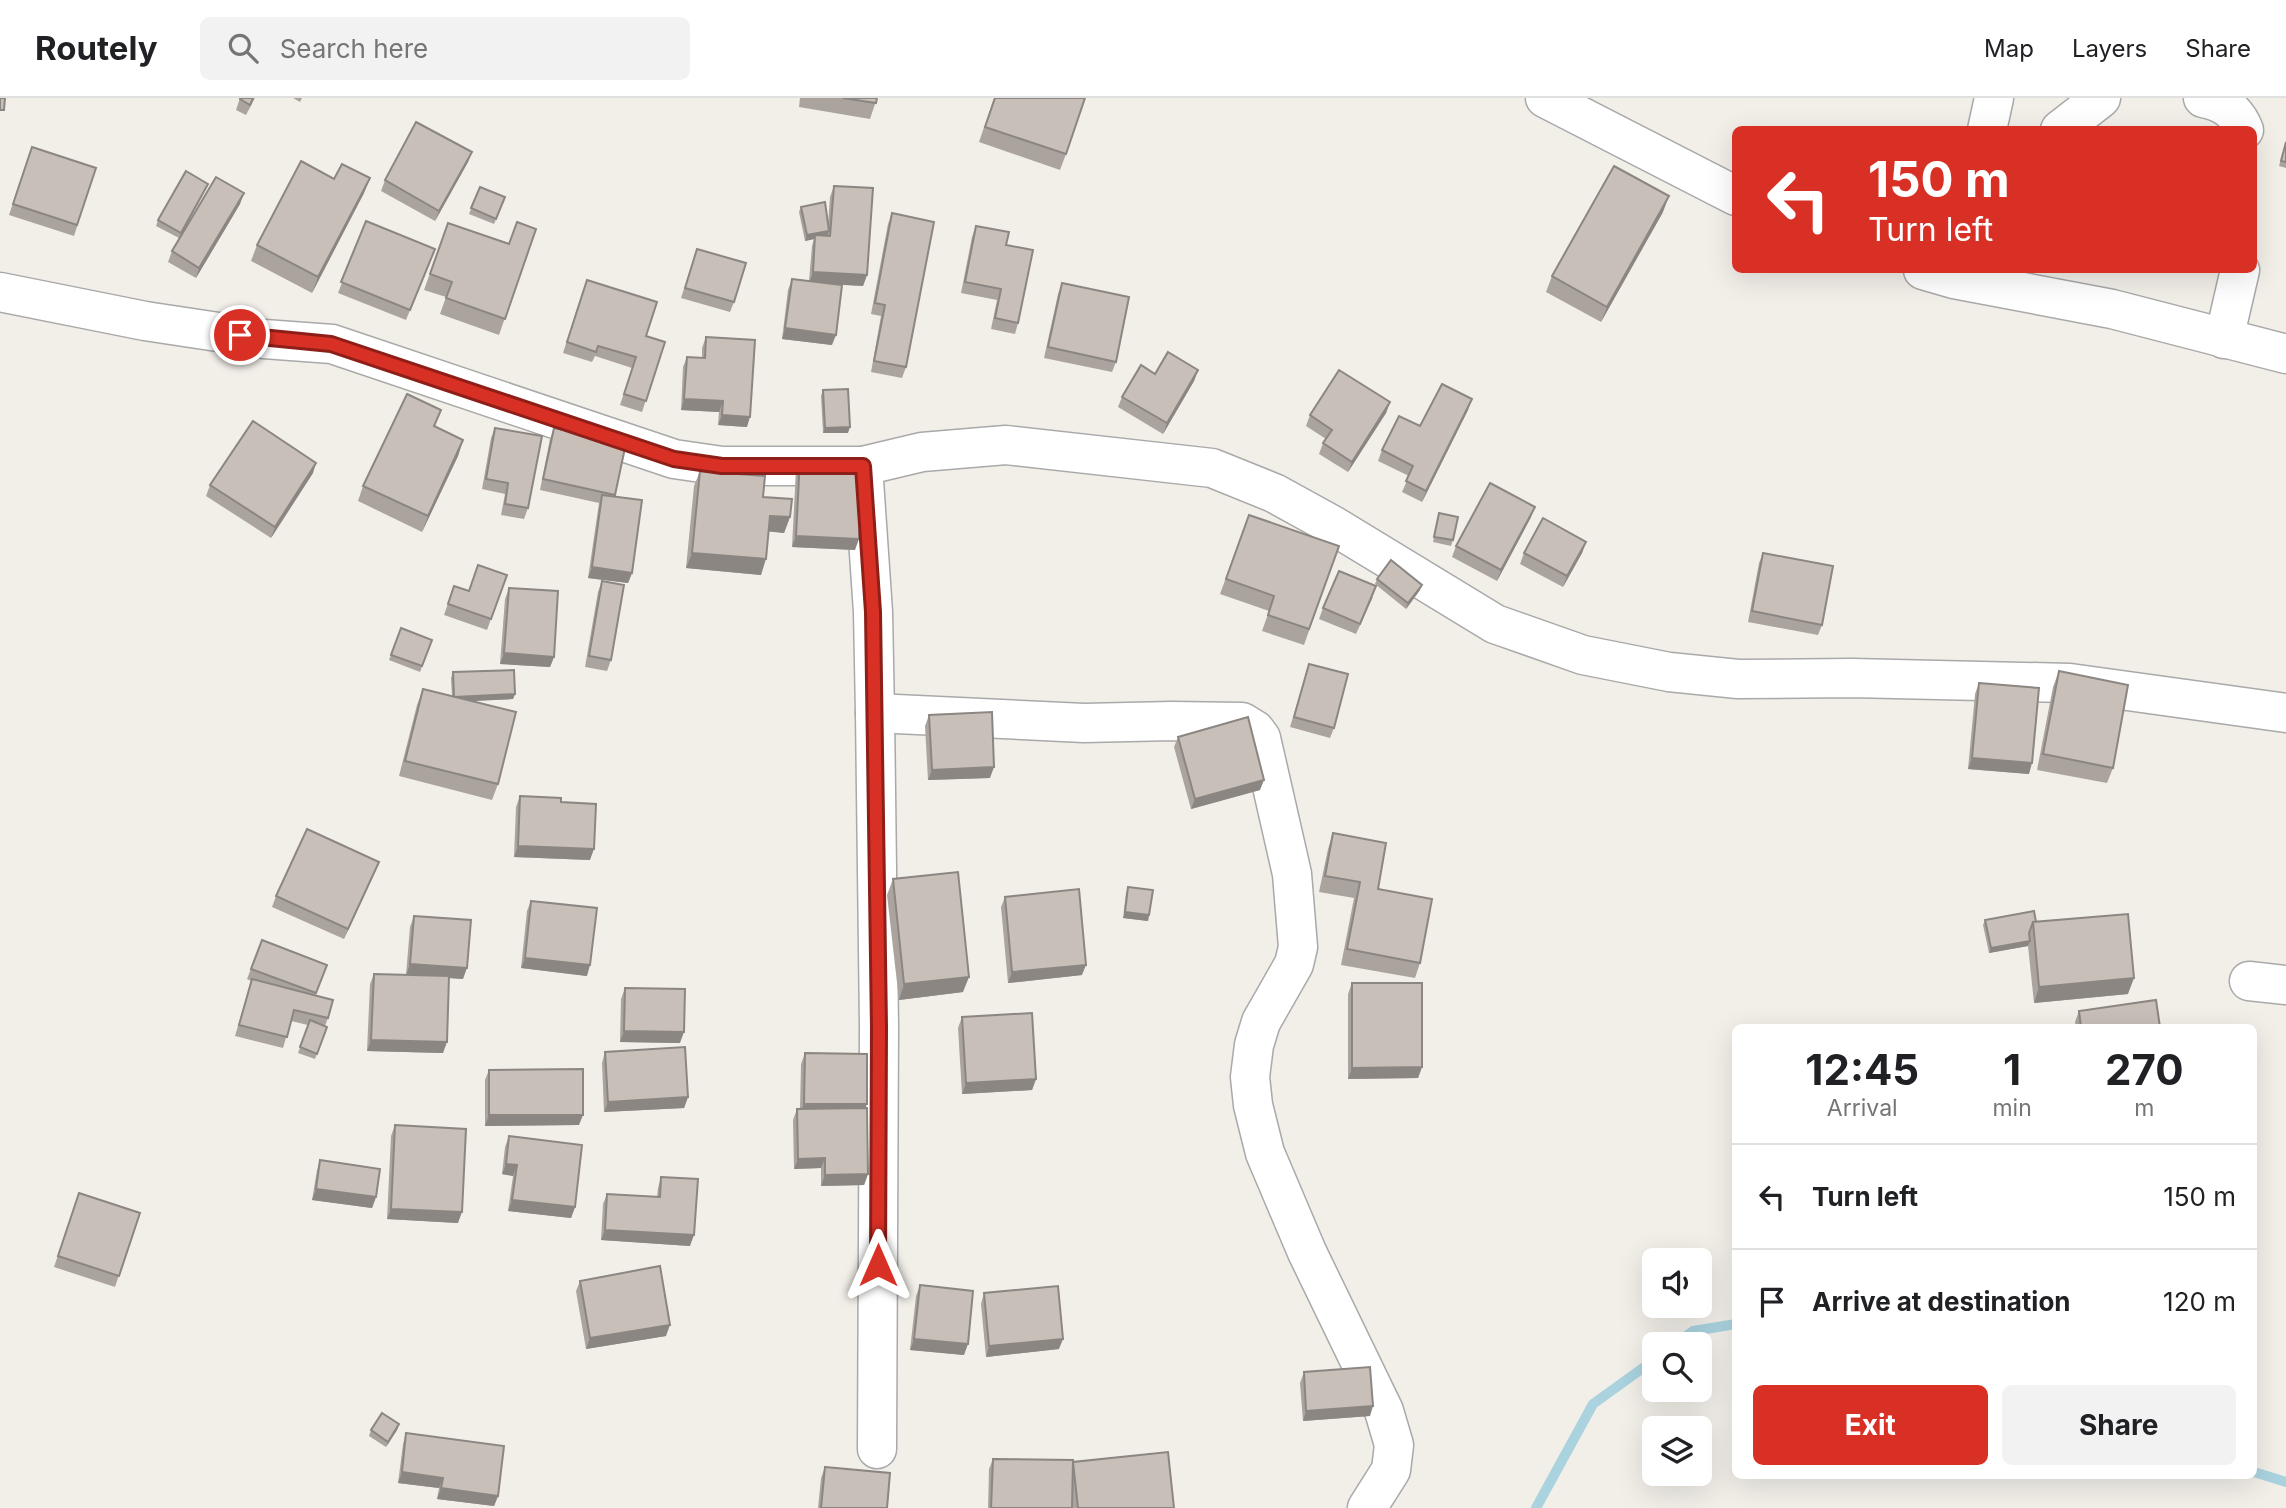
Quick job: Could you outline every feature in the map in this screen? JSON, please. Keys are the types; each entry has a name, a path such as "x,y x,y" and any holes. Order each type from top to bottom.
{"street":[{"path":"1545,98 1732,194"},
{"path":"1988,126 1994,98"},
{"path":"2065,126 2101,98"},
{"path":"2203,98 2218,101 2230,109 2242,126"},
{"path":"1944,273 2112,309 2286,354"},
{"path":"2224,339 2239,273"},
{"path":"0,292 158,323 264,339 331,344 674,459 722,466 863,466 922,452 1006,446 1212,468 1274,493 1334,526 1495,624 1583,655 1669,672 1738,679 1852,678 2070,683 2286,713"},
{"path":"863,466 873,612 875,713 879,1028 877,1449"},
{"path":"875,713 1084,723 1242,723 1255,730 1261,738 1292,874 1298,947 1294,964 1261,1022 1254,1045 1250,1077 1253,1105 1265,1153 1307,1252 1384,1411 1394,1445 1391,1471 1367,1508"},
{"path":"2249,981 2286,985"}],"building":[{"path":"0,98 5,98 4,110 0,110"},
{"path":"240,98 253,98 250,105"},
{"path":"843,98 877,98 876,103"},
{"path":"995,98 1085,98 1066,154 985,127"},
{"path":"416,122 472,152 439,211 385,180"},
{"path":"2286,142 2286,162 2281,161"},
{"path":"32,147 96,168 77,225 13,204"},
{"path":"301,161 334,179 342,164 370,178 318,277 257,245"},
{"path":"1614,166 1669,196 1607,307 1552,276"},
{"path":"186,171 208,184 181,233 158,220"},
{"path":"216,177 244,193 199,268 172,251"},
{"path":"834,186 873,188 867,275 813,272 815,235 830,236"},
{"path":"480,187 505,197 496,219 471,208"},
{"path":"825,202 829,231 807,235 801,207"},
{"path":"892,213 934,222 906,367 874,361 885,305 875,303"},
{"path":"366,221 435,249 410,310 341,282"},
{"path":"517,222 536,229 505,319 446,298 452,282 430,274 448,223 509,244"},
{"path":"976,226 1009,232 1006,245 1033,250 1018,323 995,318 1001,289 965,282"},
{"path":"697,249 746,263 734,302 685,288"},
{"path":"792,279 842,285 836,335 785,328"},
{"path":"587,280 657,302 646,336 665,342 646,401 624,394 636,357 598,346 596,352 567,342"},
{"path":"1062,283 1129,297 1116,362 1048,347"},
{"path":"706,337 755,340 750,417 722,415 723,401 684,399 687,357 705,358"},
{"path":"1168,352 1198,370 1167,423 1122,397 1141,365 1155,374"},
{"path":"1339,370 1390,402 1352,462 1323,443 1332,430 1310,415"},
{"path":"1442,384 1472,399 1426,491 1406,481 1413,466 1382,450 1399,416 1420,426"},
{"path":"848,389 850,427 825,428 823,390"},
{"path":"407,394 441,410 434,426 463,440 428,516 363,486"},
{"path":"253,421 316,463 275,527 210,485"},
{"path":"495,428 542,436 528,508 505,504 508,483 486,479"},
{"path":"554,428 626,443 615,495 543,479"},
{"path":"800,458 863,461 859,539 796,536"},
{"path":"700,471 765,476 763,497 792,499 790,517 770,516 766,559 692,553"},
{"path":"1490,483 1535,507 1501,570 1456,546"},
{"path":"602,495 642,500 632,573 592,567"},
{"path":"1439,513 1458,517 1453,540 1434,537"},
{"path":"1249,515 1339,546 1309,629 1268,615 1274,596 1226,579"},
{"path":"1543,518 1586,542 1567,576 1524,553"},
{"path":"1763,553 1833,566 1822,625 1752,611"},
{"path":"1391,560 1422,585 1408,603 1377,579"},
{"path":"478,565 507,575 491,619 448,604 454,586 469,591"},
{"path":"1339,571 1376,586 1360,624 1323,608"},
{"path":"602,581 624,585 611,660 589,656"},
{"path":"509,588 558,591 554,657 504,653"},
{"path":"401,628 432,640 422,666 391,655"},
{"path":"1309,664 1348,674 1334,728 1294,717"},
{"path":"514,670 515,694 454,697 453,672"},
{"path":"2059,671 2128,685 2113,768 2043,754"},
{"path":"1979,683 2039,688 2032,763 1972,758"},
{"path":"423,689 516,712 498,784 405,761"},
{"path":"992,712 994,767 932,770 929,715"},
{"path":"1248,717 1264,780 1195,799 1178,737"},
{"path":"520,796 561,798 561,802 596,804 594,849 518,846"},
{"path":"307,829 379,862 348,929 276,896"},
{"path":"1333,833 1386,843 1378,889 1432,899 1420,963 1347,949 1360,882 1325,876"},
{"path":"958,872 969,977 904,984 893,879"},
{"path":"1128,887 1153,890 1149,915 1125,912"},
{"path":"1079,889 1086,965 1012,972 1005,897"},
{"path":"531,901 597,908 590,965 525,958"},
{"path":"2034,911 2036,922 2033,922 2029,933 2030,941 1991,948 1985,920"},
{"path":"2128,914 2134,978 2039,987 2033,922"},
{"path":"414,916 471,920 467,968 410,964"},
{"path":"262,940 327,965 316,993 251,969"},
{"path":"374,974 449,976 447,1042 371,1040"},
{"path":"252,979 333,1000 328,1018 294,1010 287,1037 239,1025"},
{"path":"1352,983 1422,983 1422,1067 1352,1068"},
{"path":"625,988 685,989 684,1032 624,1031"},
{"path":"2156,1000 2160,1024 2081,1024 2079,1011"},
{"path":"1032,1013 1036,1079 966,1083 962,1017"},
{"path":"310,1020 327,1027 317,1054 300,1047"},
{"path":"685,1047 688,1097 608,1102 605,1052"},
{"path":"805,1053 867,1054 867,1104 804,1104"},
{"path":"583,1069 583,1115 489,1115 489,1070"},
{"path":"867,1108 868,1174 825,1175 825,1158 798,1159 797,1109"},
{"path":"395,1125 466,1129 462,1212 391,1209"},
{"path":"509,1136 582,1145 575,1207 512,1200 517,1165 506,1164"},
{"path":"320,1160 380,1169 376,1197 316,1189"},
{"path":"661,1177 698,1179 694,1235 605,1230 607,1194 660,1197"},
{"path":"79,1193 140,1213 119,1276 58,1256"},
{"path":"660,1266 670,1325 590,1338 580,1281"},
{"path":"920,1285 973,1291 968,1344 914,1339"},
{"path":"1058,1286 1063,1339 989,1346 984,1293"},
{"path":"1370,1367 1373,1406 1306,1411 1304,1372"},
{"path":"382,1413 399,1424 388,1442 371,1430"},
{"path":"406,1433 504,1446 498,1496 441,1488 443,1478 402,1472"},
{"path":"1168,1452 1174,1508 1078,1508 1073,1462"},
{"path":"993,1459 1073,1460 1072,1508 991,1508"},
{"path":"825,1467 890,1473 887,1508 821,1508"}],"waterway":[{"path":"1692,1332 1732,1325"},
{"path":"1536,1508 1593,1404 1642,1369"},
{"path":"2257,1473 2286,1482"}],"route":[{"path":"240,335 331,344 674,459 722,466 863,466 873,612 879,1028 878,1265"}]}
